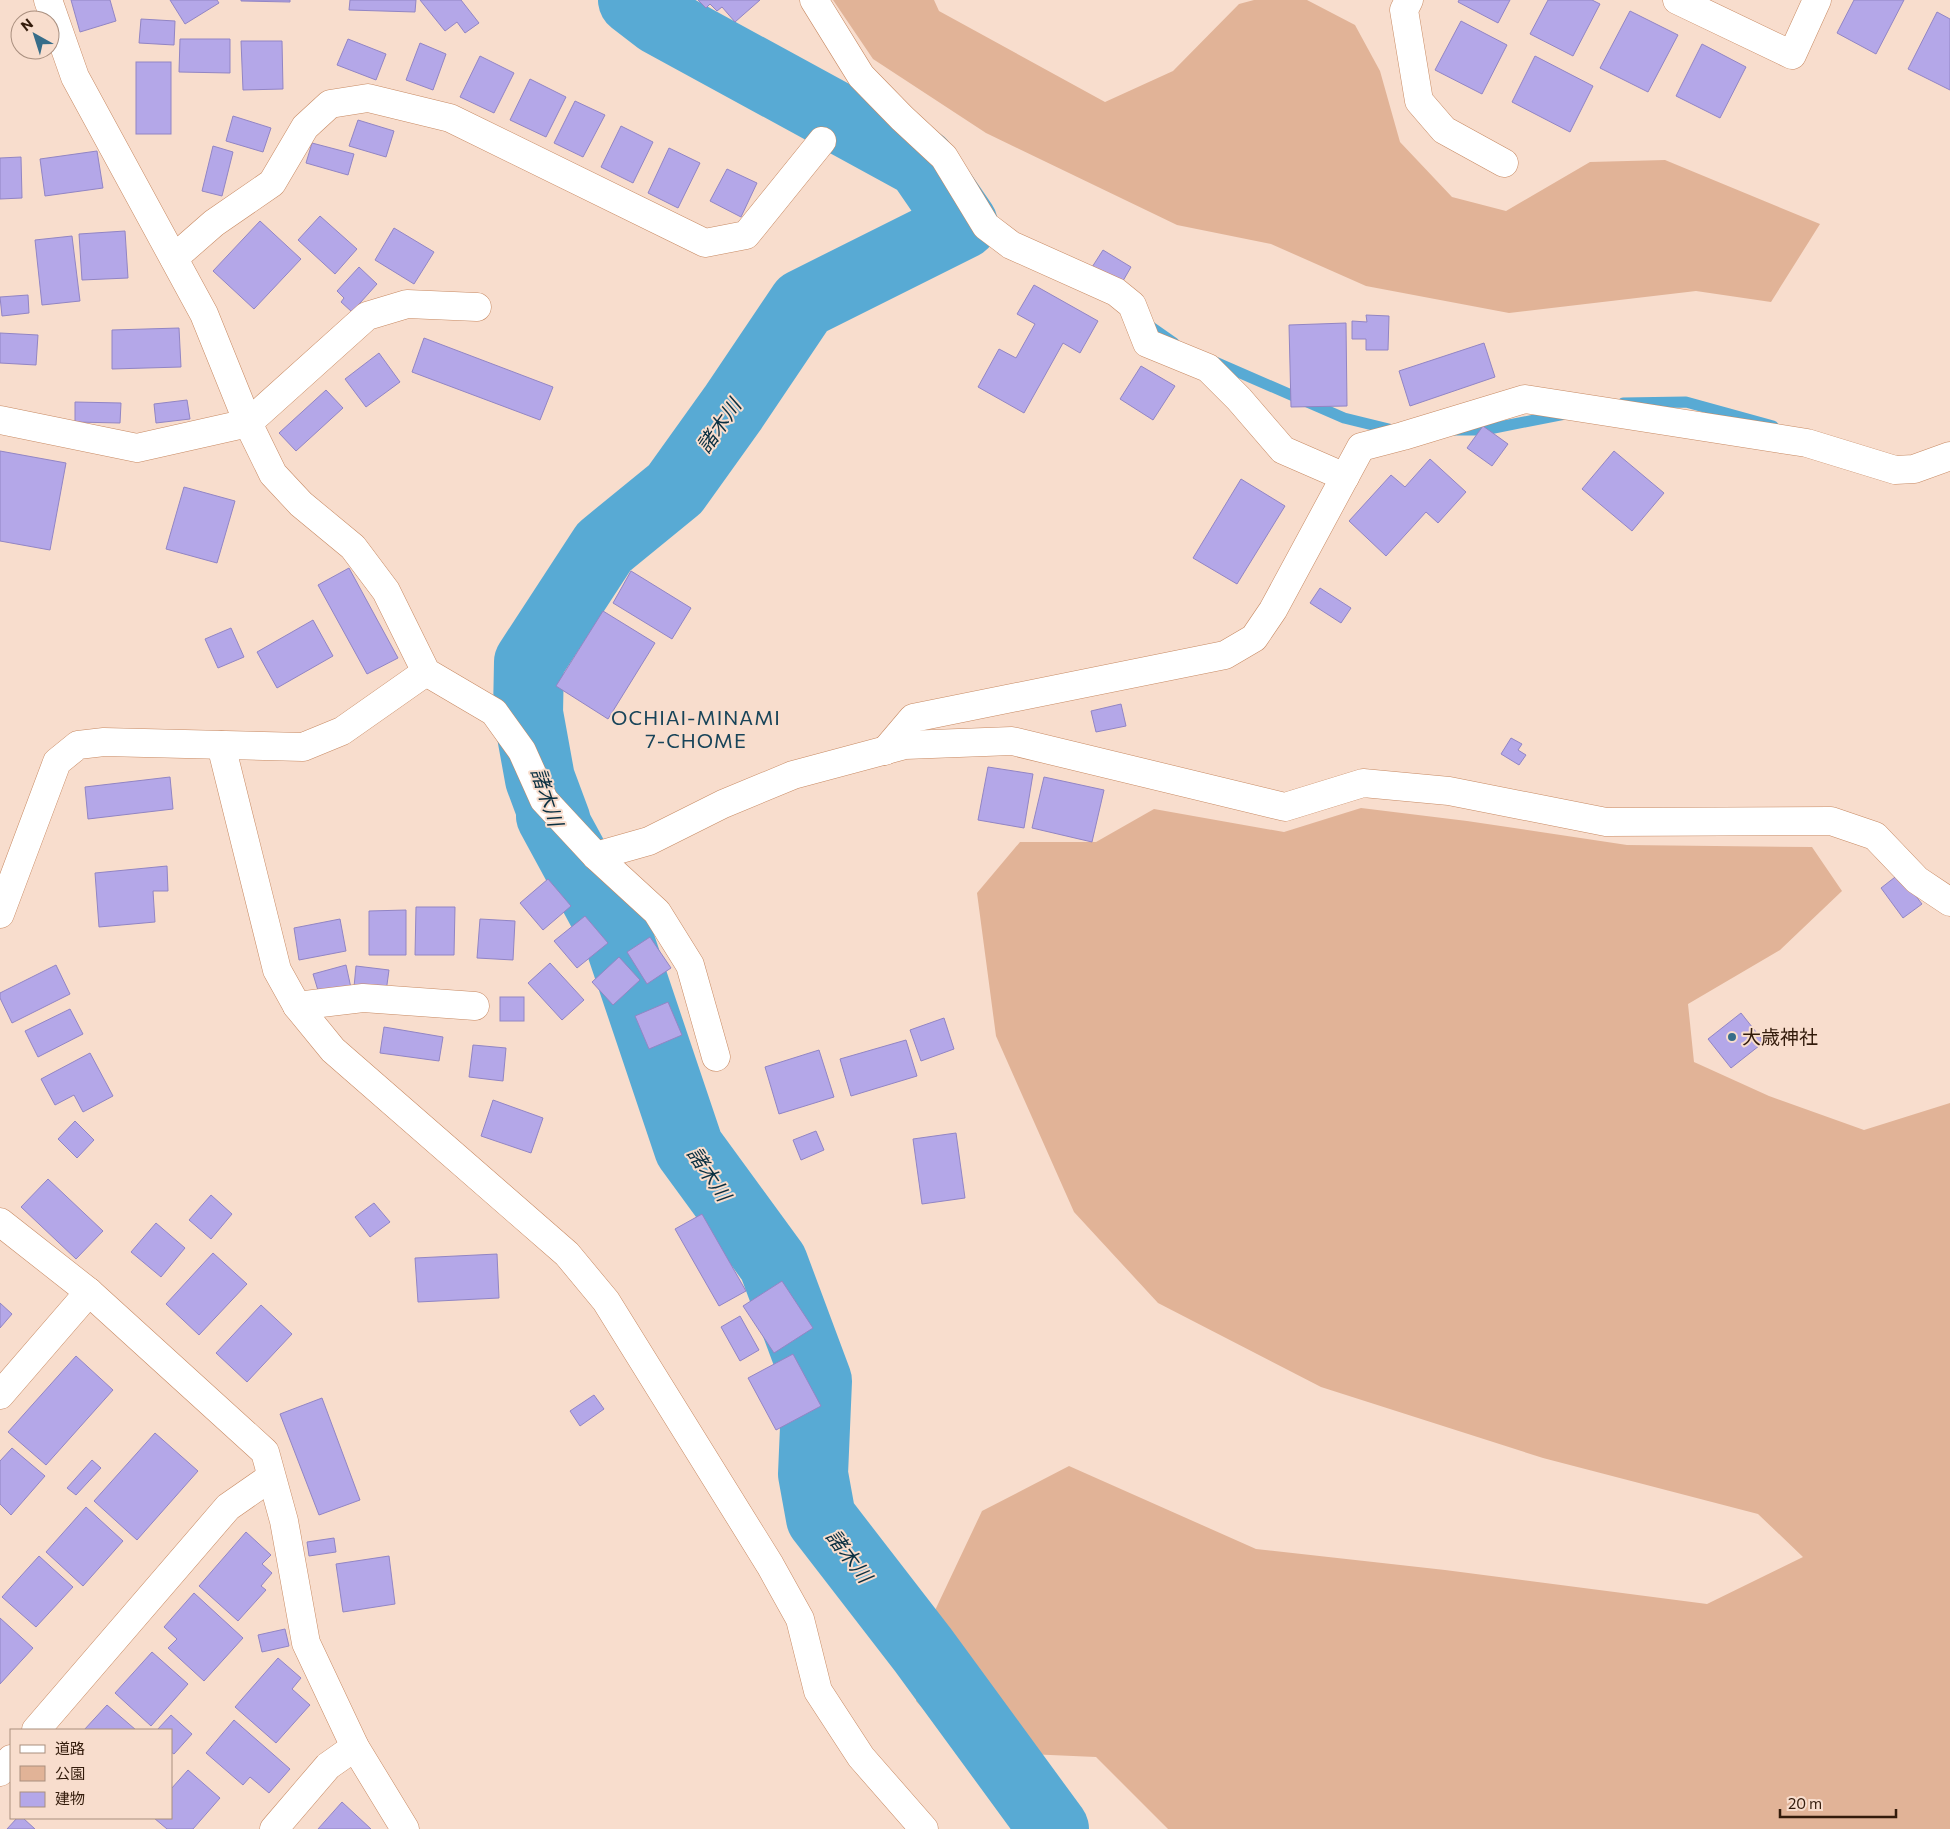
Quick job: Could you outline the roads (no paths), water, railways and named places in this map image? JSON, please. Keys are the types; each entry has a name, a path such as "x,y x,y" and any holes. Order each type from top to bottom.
{"street":[{"path":"48,0 75,76 204,314 248,423 273,474 301,504 353,547 386,591 426,672 494,712 522,751 544,800 596,856 657,912 690,964 716,1057"},
{"path":"814,0 861,76 944,157 986,226 1011,245 1116,292 1132,305 1148,342 1208,368 1283,450 1345,477"},
{"path":"1677,0 1792,55 1817,0"},
{"path":"1400,3 1418,101 1444,130 1504,163"},
{"path":"174,258 214,223 272,183 306,127 330,104 368,98 450,118 705,243 746,235 822,141"},
{"path":"0,420 138,448 248,423 367,316 408,304 477,307"},
{"path":"885,751 913,718 1225,655 1254,638 1273,610 1361,447 1526,399 1807,443 1896,470 1914,469 1950,456"},
{"path":"0,914 57,762 78,745 104,742 303,747 342,731 426,672"},
{"path":"596,856 649,841 724,804 793,775 905,745 1012,741 1285,807 1363,783 1449,791 1606,822 1831,821 1875,836 1917,880 1950,902"},
{"path":"220,745 277,970 297,1006 333,1050 567,1254 606,1301 770,1565 800,1619 818,1691 861,1757 924,1829"},
{"path":"297,1006 363,998 475,1006"},
{"path":"0,1222 89,1292 264,1452 284,1521 306,1643 355,1747 405,1829"},
{"path":"0,1395 89,1292"},
{"path":"37,1729 228,1507 271,1478"},
{"path":"274,1829 328,1766 355,1747"},
{"path":"0,1772 10,1760"}],"waterway":[{"name":"諸木川","path":"633,0 659,20 921,163 963,224 803,304 733,408 675,489 604,547 529,662 528,713 540,779 556,822 551,816 620,943 689,1148 773,1263 817,1381 813,1474 821,1518 923,1650 1054,1829"},
{"path":"963,224 983,235"},
{"path":"1144,322 1174,343"},
{"path":"1213,361 1344,418 1397,431"},
{"path":"1623,403 1686,402 1773,426"},
{"path":"1455,430 1484,430 1565,414"}],"place":[{"name":"大歳神社","path":"1732,1037"}],"district":[{"name":"OCHIAI-MINAMI 7-CHOME","path":"696,730"}]}
